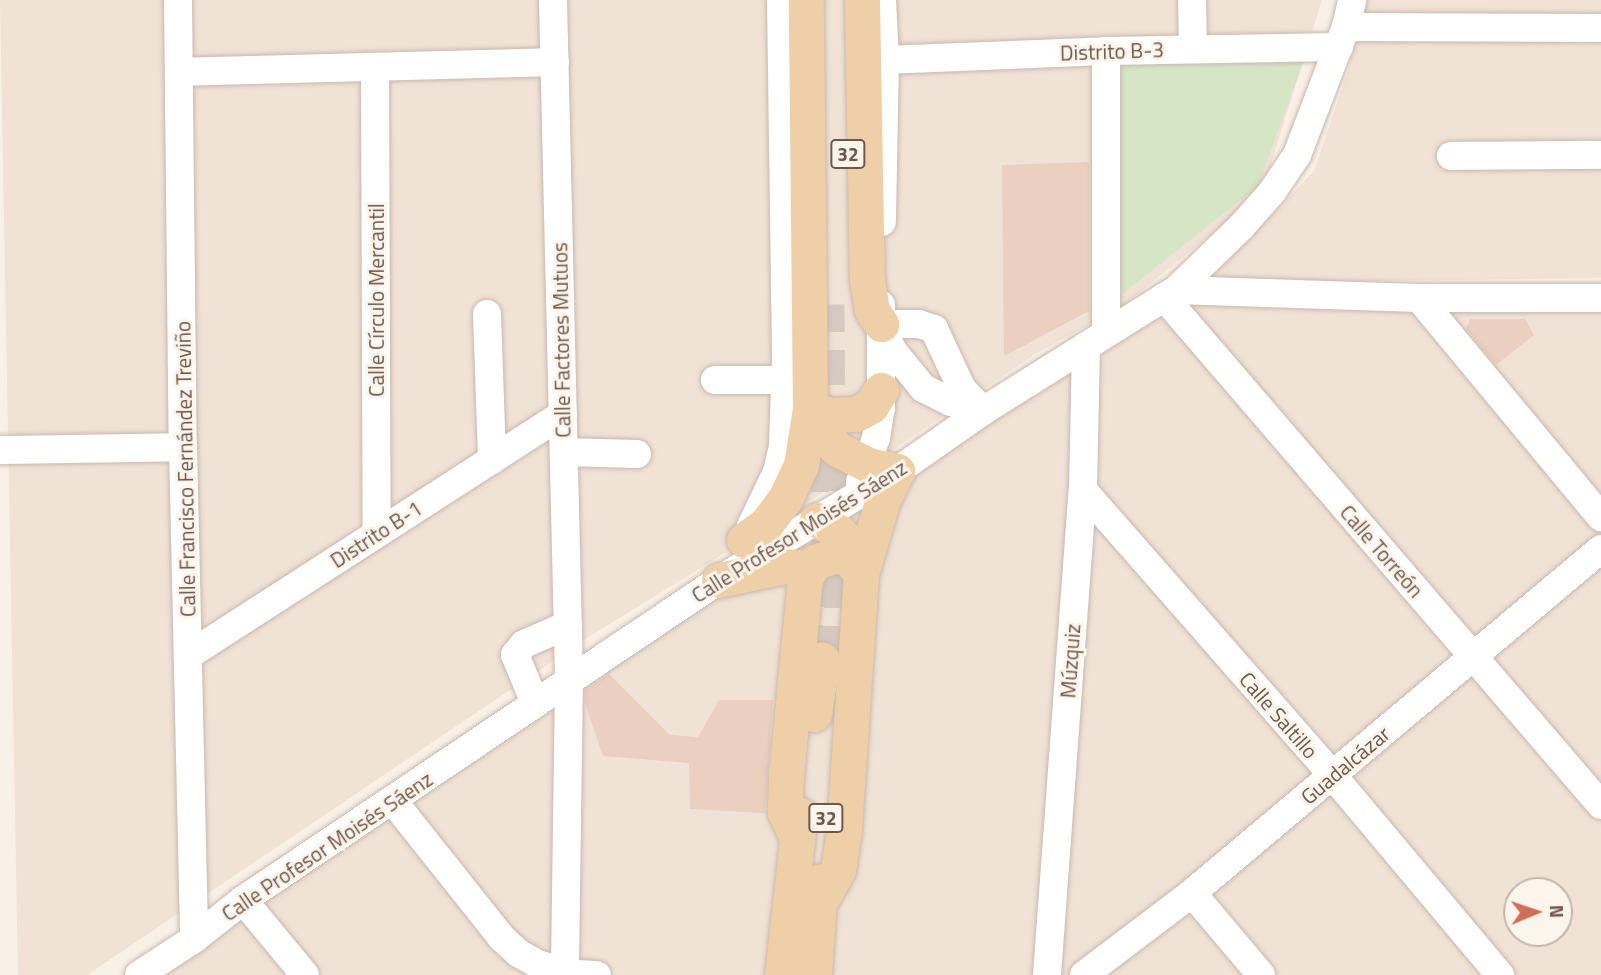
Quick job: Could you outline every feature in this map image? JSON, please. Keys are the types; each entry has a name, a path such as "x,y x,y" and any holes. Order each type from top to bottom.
{"main road":[{"path":"744,540 766,524 786,497 801,465 810,408 806,0"},
{"name":"32","path":"824,0 853,312"},
{"name":"32","path":"845,0 853,312"},
{"path":"853,312 873,310 867,279 862,0"},
{"path":"810,408 830,415 856,414 871,406 881,390"},
{"path":"810,408 823,433 837,449 882,468 878,514 861,574 844,830 838,870 818,905"},
{"path":"817,520 839,532 853,547 861,574"},
{"path":"797,838 785,812 786,776 805,578 815,562 837,555 849,559 861,574"},
{"path":"719,580 784,566 797,567 805,578"},
{"name":"32","path":"782,975 797,838 831,661 814,975"}],"street":[{"name":"Calle Francisco Fernández Treviño","path":"178,0 183,447 190,655 194,939"},
{"name":"Calle Factores Mutuos","path":"553,0 569,680 565,974"},
{"path":"719,580 744,540 776,472 783,445 786,369 781,0"},
{"path":"882,0 885,60 853,312 881,390 876,438 882,468"},
{"path":"1192,0 1193,49"},
{"name":"Distrito B-3","path":"885,60 1193,49 1346,25 1601,27"},
{"name":"Calle Profesor Moisés Sáenz","path":"139,975 194,939 243,900 393,802 569,680 719,580 853,497 882,468 983,411 1170,294 1249,218 1297,155 1346,25"},
{"name":"Múzquiz","path":"1047,975 1096,339 1105,51"},
{"path":"179,72 555,62"},
{"name":"Calle Círculo Mercantil","path":"375,68 377,532"},
{"path":"1451,156 1601,155"},
{"path":"1170,294 1601,299"},
{"name":"Calle Torreón","path":"1170,294 1473,657 1601,805"},
{"path":"1419,298 1601,517"},
{"path":"853,312 893,351 923,388 951,402 983,411"},
{"path":"853,312 934,329 962,388 983,411"},
{"path":"486,314 492,460"},
{"path":"715,380 786,369"},
{"path":"786,369 810,408"},
{"name":"Distrito B-1","path":"190,655 563,414"},
{"path":"0,450 183,447"},
{"path":"564,452 637,454"},
{"name":"Calle Saltillo","path":"1083,490 1333,776 1500,975"},
{"name":"Guadalcázar","path":"1084,975 1192,893 1601,548"},
{"path":"536,703 515,656 524,644 568,625"},
{"path":"393,802 501,937 518,953 565,974 597,975"},
{"path":"1192,893 1261,975"},
{"path":"243,900 305,975"}],"shaded area":[{"path":"0,0 1322,0 1262,193 1124,305 1037,353 897,447 590,636 87,975 18,975"},
{"path":"1367,0 1601,0 1601,278 1206,283 1314,171 1348,71"},
{"path":"1601,302 1601,975 166,975 577,678 1129,303"}],"green space":[{"path":"1305,58 1258,186 1121,295 1121,61"}],"building":[{"path":"1089,162 1089,311 1004,356 1002,165"},
{"path":"1470,319 1525,319 1534,335 1496,365 1466,329"},
{"path":"609,674 670,735 698,737 719,700 773,700 765,813 690,809 689,763 603,756 585,703 585,690"}],"tunnel":[{"path":"822,660 829,544 827,304"}]}
